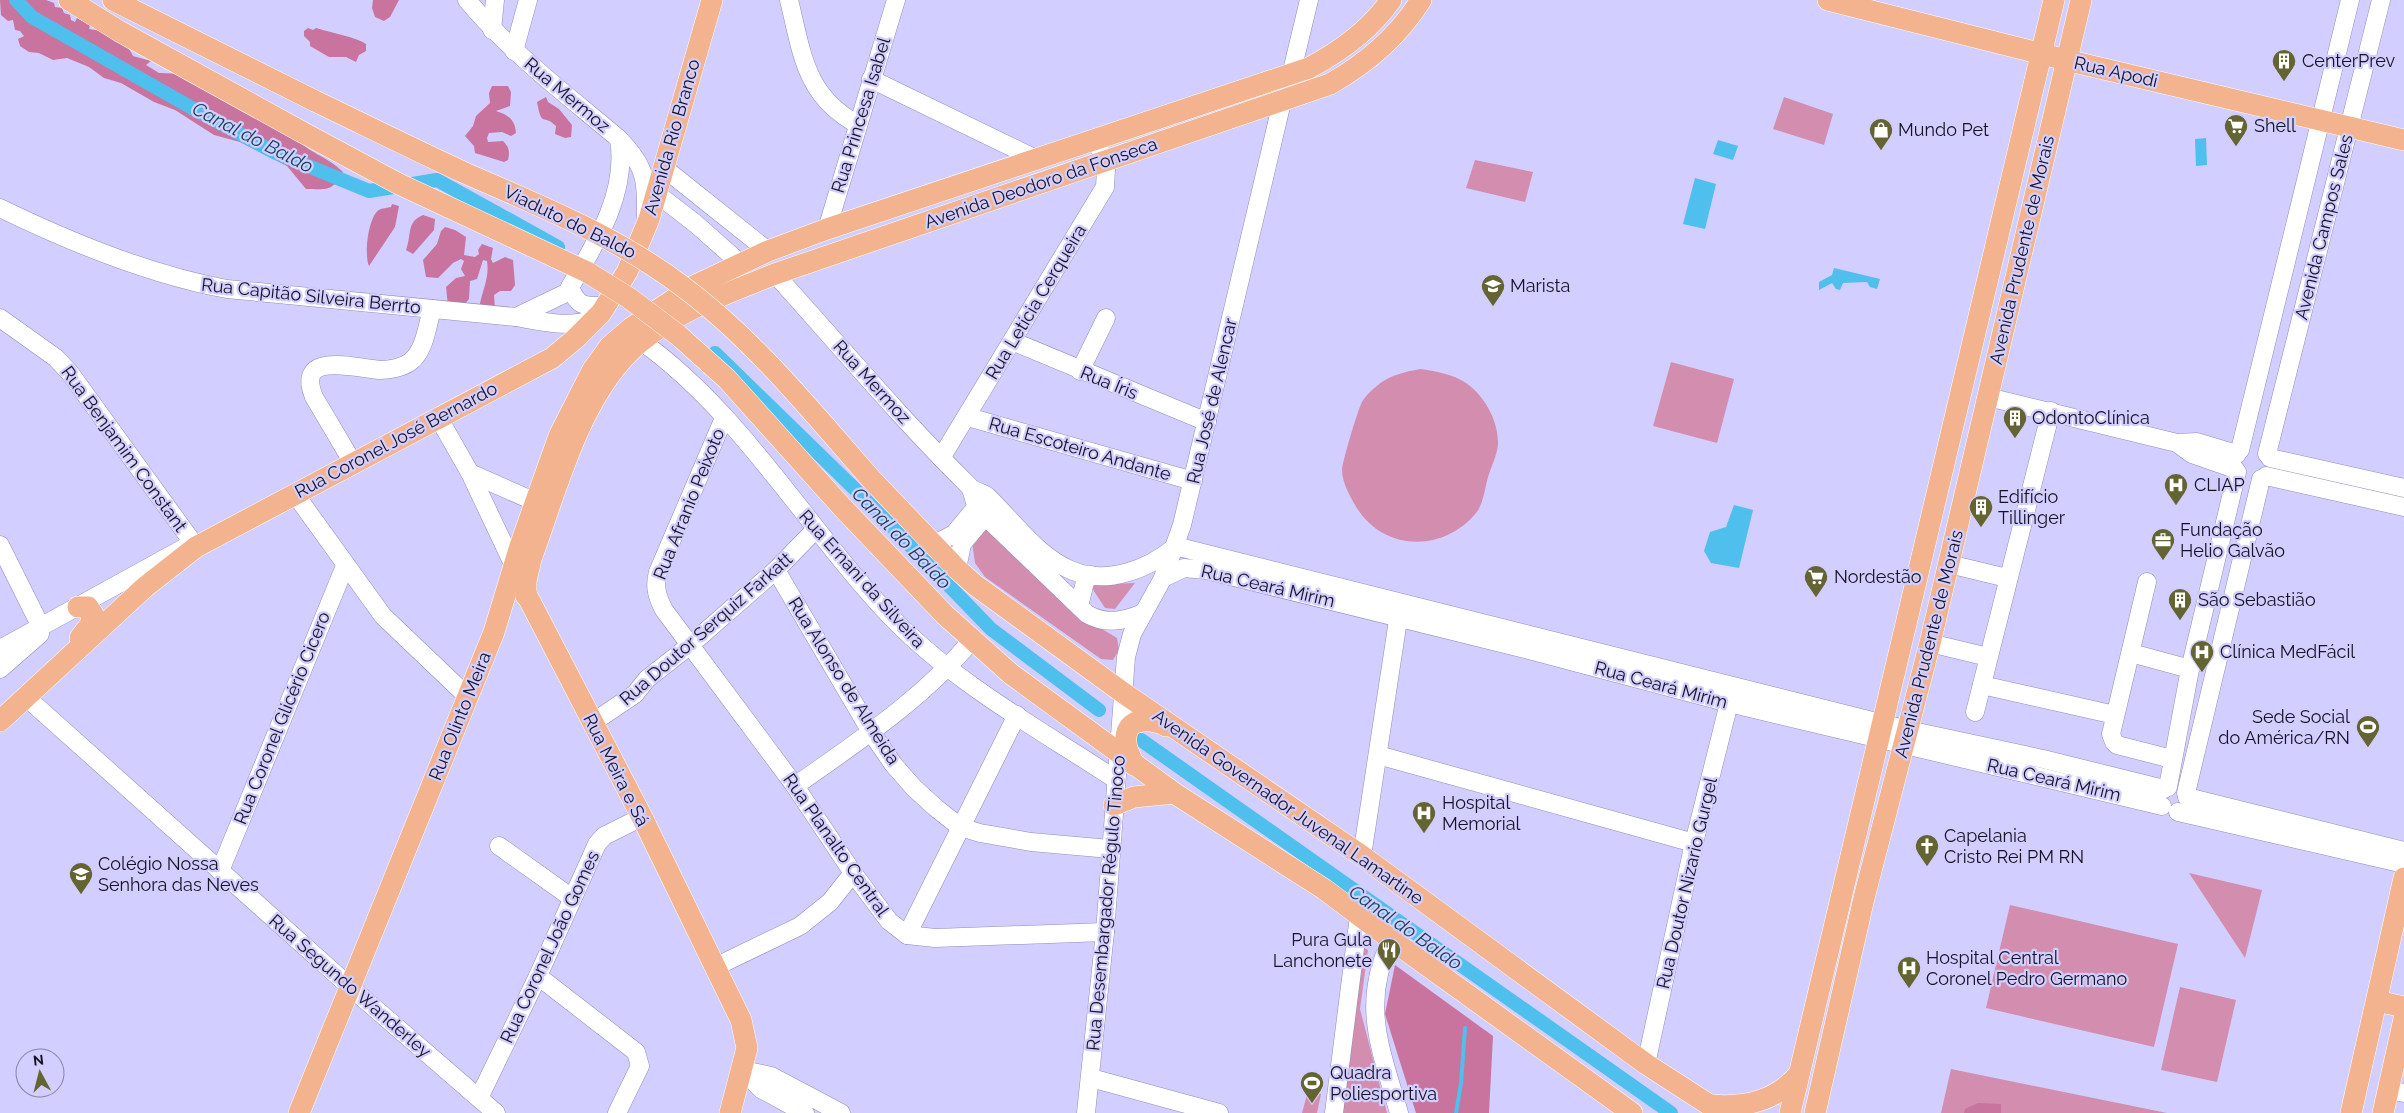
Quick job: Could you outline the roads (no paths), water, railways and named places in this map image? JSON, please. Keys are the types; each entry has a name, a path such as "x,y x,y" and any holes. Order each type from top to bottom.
{"main road":[{"name":"Viaduto do Baldo","path":"69,0 119,31 397,183 588,272 629,298 678,335 727,379 842,507 923,593 972,640"},
{"name":"Viaduto do Baldo","path":"113,0 426,155 574,221 642,258 683,286 744,339 872,480"},
{"name":"Avenida Rio Branco","path":"627,272 646,229 657,194 712,0"},
{"name":"Avenida Deodoro da Fonseca","path":"636,335 694,286 768,251 827,229 1292,75 1333,55 1352,41 1390,0"},
{"name":"Avenida Deodoro da Fonseca","path":"636,335 673,320 712,300 775,274 1330,84 1368,60 1388,43 1421,0"},
{"name":"Rua Apodi","path":"1828,0 2066,60 2404,140"},
{"name":"Avenida Prudente de Morais","path":"1790,1113 1856,828 1940,485 2054,0"},
{"name":"Avenida Prudente de Morais","path":"1815,1113 1864,898 1949,564 2081,0"},
{"path":"1205,104 1197,114 1201,124 1208,127"},
{"path":"975,180 983,202"},
{"name":"Rua Coronel José Bernardo","path":"64,660 194,545 295,494 552,358 602,312 627,272"},
{"path":"1984,299 2009,305"},
{"name":"Rua Olinto Meira","path":"526,596 528,570 559,436 592,371 610,346 636,335"},
{"name":"Avenida Governador Juvenal Lamartine","path":"872,480 957,569 1122,692 1362,856 1646,1064 1716,1109"},
{"path":"1940,485 1966,491"},
{"name":"Rua Olinto Meira","path":"299,1113 494,632 514,566 542,505"},
{"name":"Rua Meira e Sá","path":"514,566 526,596 642,817 746,1034 748,1048 730,1113"},
{"path":"0,721 64,660 92,620 92,614 88,607 78,608"},
{"path":"972,640 1011,674 1174,793 1280,860 1632,1113"},
{"path":"1126,758 1127,733 1132,725 1146,720 1180,732"},
{"path":"1114,805 1134,798 1174,793"},
{"path":"1856,828 1855,883 1857,892 1864,898"},
{"path":"2351,1113 2404,878"},
{"path":"2377,1000 2404,1007"},
{"path":"2383,1113 2396,1091 2404,1018"},
{"path":"1716,1109 1762,1101 1782,1091 1799,1074"}],"street":[{"name":"Rua Mermoz","path":"467,0 492,30 514,51 619,139 635,155 645,182 646,229"},
{"path":"492,30 495,0"},
{"path":"514,51 528,0"},
{"path":"789,0 806,64 818,93 834,111 857,124"},
{"name":"Rua Princesa Isabel","path":"827,229 857,124 896,0"},
{"path":"1292,75 1309,0"},
{"name":"Avenida Campos Sales","path":"2174,797 2172,759 2190,669 2237,461 2350,0"},
{"name":"Avenida Campos Sales","path":"2268,456 2381,0"},
{"path":"872,79 1036,159"},
{"name":"Rua José de Alencar","path":"1122,692 1129,644 1163,578 1175,546 1193,481 1282,102"},
{"name":"Rua Mermoz","path":"569,290 588,256 614,200 622,164 619,139"},
{"name":"Rua Letícia Cerqueira","path":"941,458 968,417 1105,187 1107,175 1097,140"},
{"path":"664,168 768,251"},
{"path":"657,194 696,224 741,264"},
{"path":"696,224 712,206"},
{"name":"Rua Capitão Silveira Berrto","path":"0,208 108,253 189,282 264,294 516,317 559,325 582,324 602,312"},
{"name":"Rua Mermoz","path":"775,274 983,502 1036,563 1078,606 1095,618 1104,621 1124,620 1144,613"},
{"path":"516,317 569,290 575,300 602,312"},
{"path":"2278,296 2306,302"},
{"path":"354,463 314,397 310,387 310,378 316,370 328,365 382,370 391,369 410,362 421,348 432,309"},
{"name":"Rua Benjamim Constant","path":"0,318 56,358 70,373 194,545"},
{"path":"1080,371 1106,318"},
{"name":"Rua Ernani da Silveira","path":"636,335 696,386 760,459 816,530 891,617 948,669 1115,778"},
{"name":"Rua Íris","path":"1012,341 1080,371 1207,422"},
{"path":"1988,397 2177,443 2192,454 2237,461"},
{"path":"1975,712 2007,578 2051,412"},
{"name":"Rua Meira e Sá","path":"438,417 470,473 514,566"},
{"name":"Rua Escoteiro Andante","path":"968,417 1193,481"},
{"name":"Rua Afranio Peixoto","path":"656,590 655,582 668,546 724,418"},
{"path":"2174,797 2263,478 2269,470 2268,456 2263,449 2252,446 2237,461"},
{"path":"2268,456 2404,488"},
{"path":"2237,461 2245,480 2256,481 2263,478 2404,507"},
{"path":"470,473 542,505"},
{"path":"295,494 345,566 383,616 468,697"},
{"name":"Rua Mermoz","path":"983,502 1063,566 1075,572 1091,575 1125,574 1153,564 1175,546"},
{"path":"933,545 954,534 983,502"},
{"path":"957,569 962,544 983,502"},
{"name":"Rua Doutor Serquiz Farkatt","path":"592,723 635,694 647,679 689,646 776,570 816,530"},
{"path":"0,545 46,624"},
{"path":"0,649 194,545"},
{"name":"Rua Ceará Mirim","path":"1175,546 1729,703 1881,731"},
{"path":"1949,564 2007,578"},
{"name":"Rua Coronel Glicério Cicero","path":"220,871 345,566"},
{"name":"Rua Ceará Mirim","path":"1163,578 1177,570 1195,568 1399,610 1906,738 2174,797 2404,851"},
{"name":"Rua Alonso de Almeida","path":"776,570 871,732 893,764 914,788 960,827 980,833 1032,842 1110,849"},
{"path":"1078,606 1085,582 1091,575"},
{"path":"2147,582 2111,734 2114,742 2172,759"},
{"name":"Rua Planalto Central","path":"656,590 664,610 689,646 795,786 889,921 907,934 935,938 1105,932"},
{"path":"1362,856 1399,610"},
{"path":"0,670 15,658 46,624"},
{"path":"795,786 871,732 948,669 972,640"},
{"path":"1930,642 1988,657"},
{"path":"2131,652 2190,669"},
{"path":"1982,685 2115,715"},
{"name":"Rua Desembargador Régulo Tinoco","path":"1086,1113 1105,932 1115,778 1126,758 1122,692"},
{"name":"Rua Segundo Wanderley","path":"26,697 349,986 496,1113"},
{"name":"Rua Doutor Nizario Gurgel","path":"1646,1064 1694,843 1729,703"},
{"path":"907,934 1017,715"},
{"path":"1378,755 1694,843"},
{"name":"Rua Ceará Mirim","path":"2174,797 2404,864"},
{"name":"Rua Coronel João Gomes","path":"479,1098 538,976 597,844 604,836 642,817"},
{"path":"499,846 572,898"},
{"path":"715,967 800,926 830,902 854,873"},
{"path":"1334,1113 1359,916"},
{"path":"1391,940 1375,987 1374,1010 1377,1034 1399,1113"},
{"path":"538,976 636,1052 641,1062 640,1066 617,1113"},
{"path":"743,1070 761,1089 806,1113"},
{"path":"743,1070 771,1076 841,1113"},
{"path":"1091,1078 1219,1113"}],"water":[{"path":"2206,138 2207,165 2196,166 2195,139"},
{"path":"1718,140 1738,146 1733,160 1713,154"},
{"path":"1695,178 1716,184 1705,229 1683,224"},
{"path":"1834,268 1880,279 1877,289 1870,287 1867,282 1843,283 1840,290 1836,289 1832,283 1819,290 1819,282 1832,275"},
{"path":"1734,505 1753,510 1739,568 1711,563 1704,551 1710,532 1726,527"}],"waterway":[{"name":"Canal do Baldo","path":"16,0 32,17 192,108 274,152 369,191 437,180 558,247"},
{"name":"Canal do Baldo","path":"715,353 863,497 991,629 1099,710"},
{"name":"Canal do Baldo","path":"1141,740 1671,1113"},
{"path":"1456,1113 1461,1083 1465,1028"}],"place":[{"name":"CenterPrev","path":"2284,82"},
{"name":"Shell","path":"2236,147"},
{"name":"Mundo Pet","path":"1881,151"},
{"name":"Marista","path":"1493,307"},
{"name":"OdontoClínica","path":"2015,439"},
{"name":"CLIAP","path":"2176,506"},
{"name":"Edifício Tillinger","path":"1981,528"},
{"name":"Fundação Helio Galvão","path":"2163,561"},
{"name":"Nordestão","path":"1816,598"},
{"name":"São Sebastião","path":"2180,621"},
{"name":"Clínica MedFácil","path":"2202,673"},
{"name":"Sede Social do América/RN","path":"2368,748"},
{"name":"Hospital Memorial","path":"1424,834"},
{"name":"Capelania Cristo Rei PM RN","path":"1927,867"},
{"name":"Colégio Nossa Senhora das Neves","path":"81,895"},
{"name":"Pura Gula Lanchonete","path":"1389,971"},
{"name":"Hospital Central Coronel Pedro Germano","path":"1909,989"},
{"name":"Quadra Poliesportiva","path":"1312,1104"}]}
